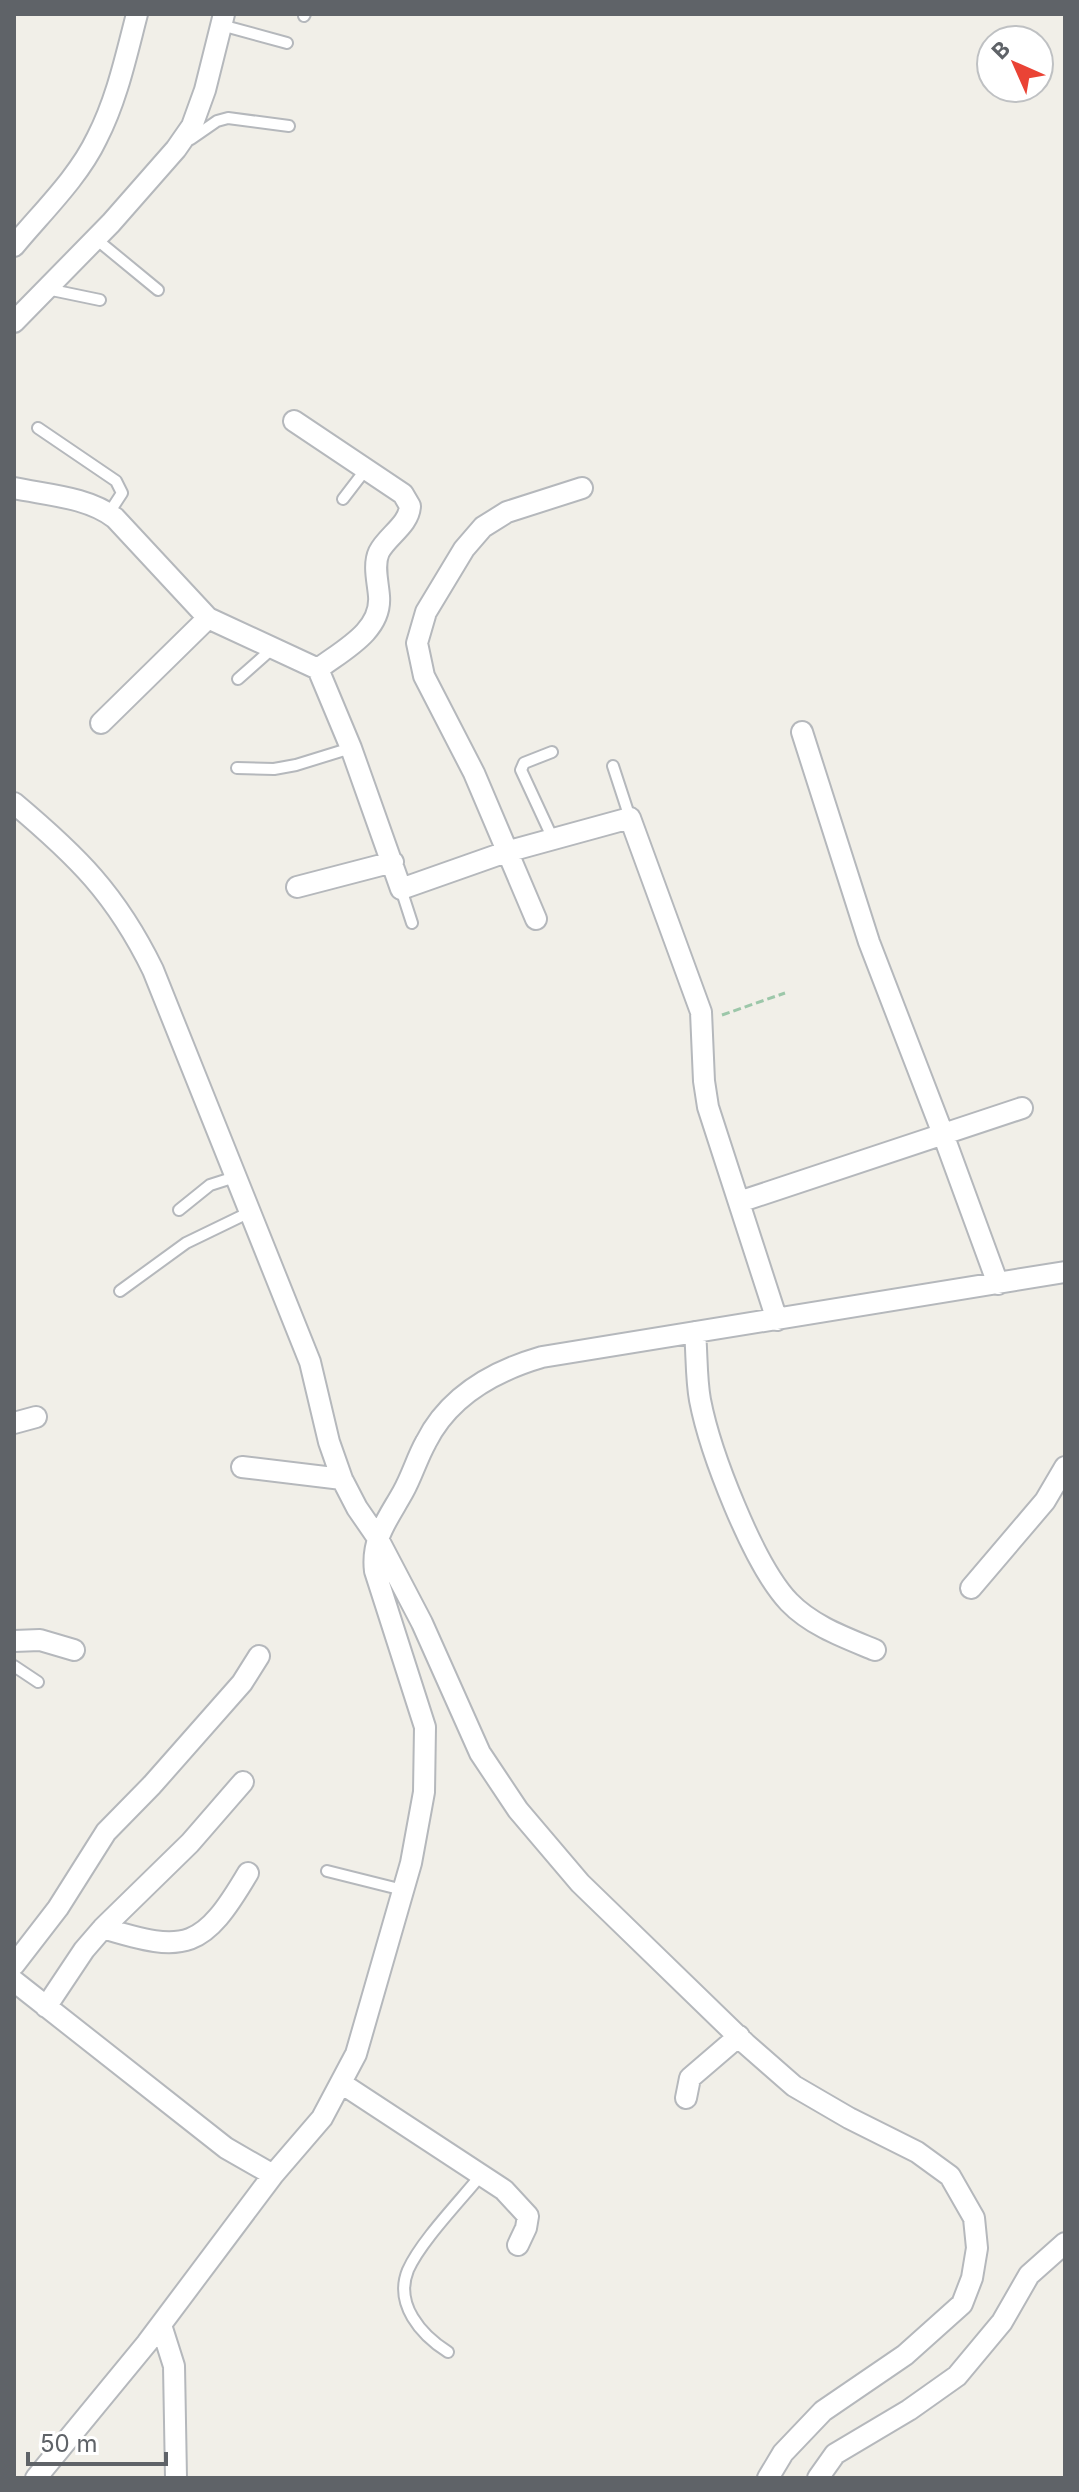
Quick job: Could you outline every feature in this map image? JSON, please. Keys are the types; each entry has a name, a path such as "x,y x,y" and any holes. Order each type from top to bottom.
{"street":[{"path":"14,246 69,180 97,139 110,108 137,14"},
{"path":"14,322 96,239 176,149 192,126 223,20"},
{"path":"294,421 403,494 410,502 410,511 377,558 380,604 377,619 370,629 318,669"},
{"path":"14,488 90,504 109,513 208,618 318,669 324,677 351,748 401,889 506,852 630,818 703,1022 704,1081 708,1107 777,1320"},
{"path":"536,919 474,773 424,676 418,656 419,627 464,549 483,527 507,512 582,488"},
{"path":"101,723 208,618"},
{"path":"802,732 869,942 998,1284"},
{"path":"14,803 86,867 124,916 153,970 310,1362 329,1442 342,1479 377,1537 422,1623 480,1753 518,1810 580,1883 794,2086 917,2152 950,2176 974,2218 977,2248 972,2278 962,2304 905,2355 823,2411 783,2453 768,2478"},
{"path":"297,887 393,862"},
{"path":"739,1202 1022,1108"},
{"path":"36,2478 161,2325 273,2175 322,2118 356,2054 411,1863 424,1792 425,1727 373,1559 377,1537 437,1424 472,1389 504,1370 542,1357 1065,1272"},
{"path":"695,1332 700,1399 709,1433 750,1539 769,1576 790,1603 829,1630 875,1650"},
{"path":"14,1423 36,1417"},
{"path":"242,1467 342,1479"},
{"path":"971,1588 1045,1501 1065,1467"},
{"path":"14,1641 40,1640 74,1650"},
{"path":"14,1965 58,1908 106,1832 242,1683 259,1656"},
{"path":"46,2007 84,1950 103,1928 190,1843 243,1782"},
{"path":"103,1928 153,1943 175,1943 196,1937 216,1923 248,1873"},
{"path":"14,1981 226,2148 273,2175"},
{"path":"686,2098 690,2078 739,2036"},
{"path":"341,2083 504,2190 528,2216 518,2245"},
{"path":"818,2478 835,2454 909,2410 957,2376 1002,2322 1029,2275 1065,2243"},
{"path":"161,2325 174,2366 176,2478"}],"lane":[{"path":"223,20 287,43"},
{"path":"176,149 217,121 228,118 289,126"},
{"path":"96,239 158,290"},
{"path":"47,289 100,300"},
{"path":"38,428 116,481 122,493 109,513"},
{"path":"343,499 366,469"},
{"path":"238,679 273,648"},
{"path":"237,768 274,769 351,748"},
{"path":"552,752 524,763 521,770 553,839"},
{"path":"613,766 630,818"},
{"path":"401,889 412,923"},
{"path":"179,1210 210,1185 235,1177"},
{"path":"120,1291 186,1243 250,1212"},
{"path":"14,1666 38,1682"},
{"path":"327,1871 403,1890"},
{"path":"448,2352 431,2341 416,2324 404,2301 407,2271 427,2241 481,2175"}],"path":[{"path":"703,1022 785,993"}]}
